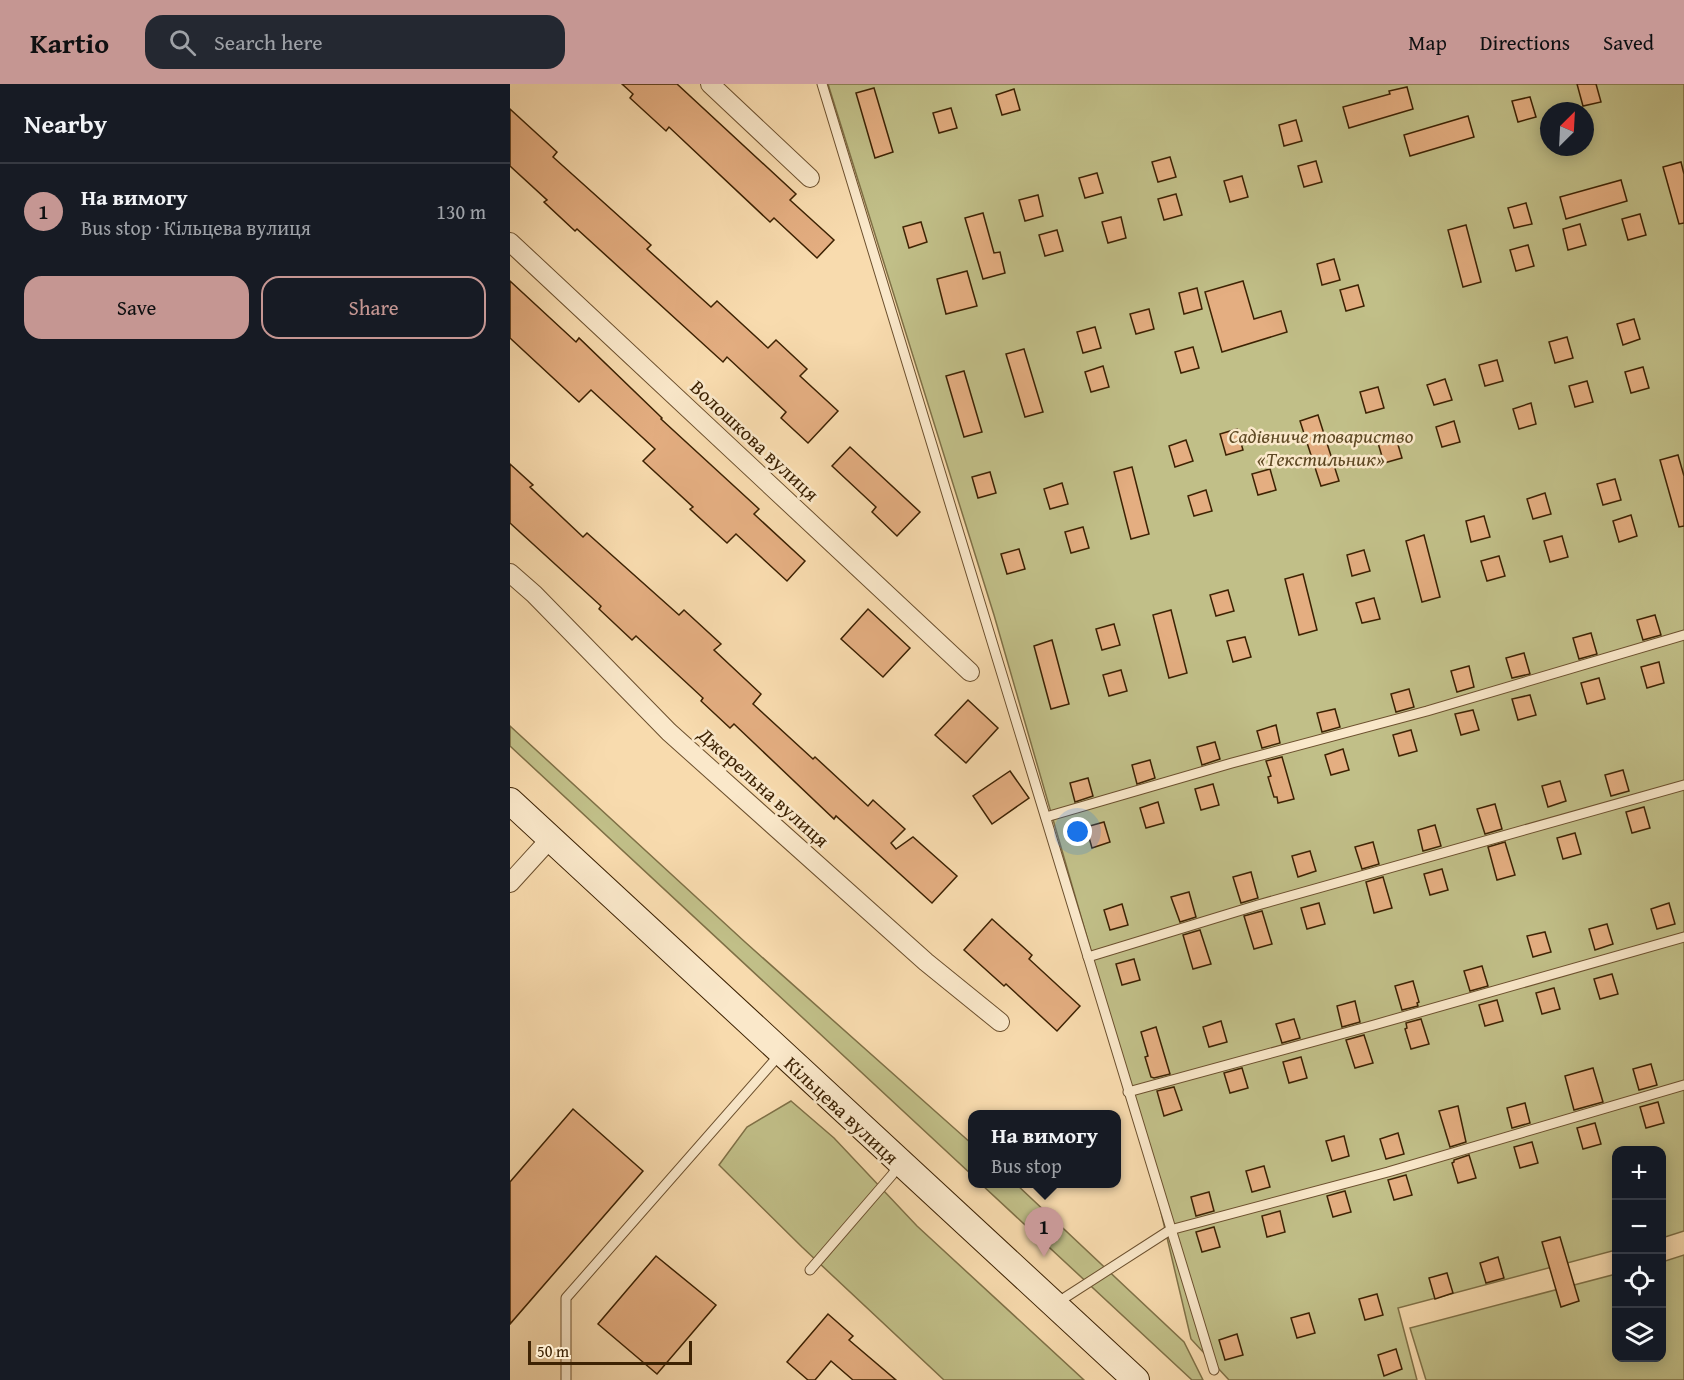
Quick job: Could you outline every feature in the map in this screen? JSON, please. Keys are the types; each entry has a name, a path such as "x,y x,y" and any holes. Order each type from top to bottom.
{"main road":[{"name":"Кільцева вулиця","path":"510,801 1136,1380"}],"street":[{"path":"710,84 810,178"},
{"name":"Волошкова вулиця","path":"510,242 970,672"},
{"name":"Джерельна вулиця","path":"510,573 534,594 669,732 926,962 1000,1022"},
{"path":"510,883 550,839"}],"lane":[{"path":"822,84 1214,1370"},
{"path":"1046,817 1232,763 1427,711 1684,635"},
{"path":"1088,957 1258,905 1684,785"},
{"path":"1128,1092 1374,1025 1684,936"},
{"path":"566,1380 566,1298 781,1053"},
{"path":"1053,1305 1170,1230 1388,1172 1684,1085"},
{"path":"810,1270 900,1163"}],"green space":[{"name":"Садівниче товариство «Текстильник»","path":"828,84 1684,84 1684,1231 1666,1237 1666,1146 1612,1146 1612,1251 1398,1308 1417,1380 1229,1380 1191,1339 1160,1208 1095,965 994,615"},
{"path":"510,726 745,942 968,1140 968,1171 510,746"},
{"path":"791,1101 834,1138 917,1226 1084,1380 944,1380 802,1247 719,1165 747,1127"},
{"path":"985,1188 1020,1188 1184,1342 1203,1380 1192,1380"},
{"path":"1684,1255 1684,1380 1426,1380 1410,1328 1612,1275 1612,1362 1666,1362 1666,1261"}],"building":[{"path":"622,84 677,84 796,194 790,200 834,240 817,258 774,218 770,222 669,127 666,131 630,98 633,94"},
{"path":"1577,84 1596,84 1601,102 1582,102"},
{"path":"1407,87 1413,109 1349,128 1343,107"},
{"path":"874,88 893,152 875,158 856,93"},
{"path":"1014,89 1020,110 1002,115 996,95"},
{"path":"1530,97 1536,117 1518,122 1512,101"},
{"path":"951,108 957,128 939,133 933,113"},
{"path":"510,109 557,152 553,157 651,245 647,249 711,307 717,301 768,348 776,340 807,369 800,376 838,411 808,443 781,418 786,412 727,357 723,362 577,229 575,231 544,202 547,200 510,166"},
{"path":"1468,116 1474,137 1410,156 1404,135"},
{"path":"1296,120 1302,141 1284,146 1279,125"},
{"path":"1170,157 1176,177 1158,182 1152,162"},
{"path":"1316,161 1322,182 1304,187 1298,166"},
{"path":"1681,162 1684,174 1684,223 1679,224 1663,167"},
{"path":"1097,173 1103,193 1085,198 1079,178"},
{"path":"1242,176 1248,197 1230,202 1224,181"},
{"path":"1621,180 1627,201 1566,219 1560,197"},
{"path":"1176,194 1182,215 1164,220 1158,199"},
{"path":"1038,195 1043,216 1025,221 1019,200"},
{"path":"1526,203 1532,224 1514,228 1508,208"},
{"path":"983,213 994,253 1000,252 1005,273 983,279 965,218"},
{"path":"1640,214 1646,235 1628,240 1622,219"},
{"path":"1121,217 1126,238 1108,243 1102,222"},
{"path":"921,222 927,242 909,248 903,227"},
{"path":"1580,224 1586,245 1568,250 1563,229"},
{"path":"1466,225 1481,282 1463,287 1448,230"},
{"path":"1057,230 1063,251 1045,256 1039,235"},
{"path":"1528,245 1534,266 1516,271 1510,250"},
{"path":"1334,259 1340,280 1322,285 1317,264"},
{"path":"967,271 977,306 946,314 937,279"},
{"path":"510,281 576,342 579,338 661,419 759,509 754,514 805,561 787,581 736,534 727,543 690,509 693,507 643,461 655,449 591,390 579,402 510,338"},
{"path":"1243,281 1254,319 1281,311 1287,332 1222,352 1205,292"},
{"path":"1358,285 1364,306 1346,311 1340,290"},
{"path":"1197,288 1202,309 1184,314 1179,293"},
{"path":"1149,309 1154,329 1136,334 1130,314"},
{"path":"1634,319 1640,339 1623,345 1617,324"},
{"path":"1095,327 1101,348 1083,353 1077,332"},
{"path":"1567,337 1573,358 1555,363 1549,342"},
{"path":"1193,347 1199,368 1181,373 1175,352"},
{"path":"1024,349 1043,412 1025,417 1006,354"},
{"path":"1497,360 1503,381 1485,386 1479,365"},
{"path":"1103,366 1109,387 1091,392 1085,372"},
{"path":"1643,367 1649,388 1631,393 1625,372"},
{"path":"964,371 982,432 964,437 946,376"},
{"path":"1445,379 1452,400 1434,405 1427,385"},
{"path":"1587,381 1593,402 1575,407 1569,386"},
{"path":"1378,387 1384,408 1366,413 1360,392"},
{"path":"1531,403 1536,424 1519,429 1513,409"},
{"path":"1318,415 1339,481 1321,486 1300,421"},
{"path":"1454,421 1460,442 1442,447 1436,427"},
{"path":"1237,429 1243,450 1226,455 1220,434"},
{"path":"1396,438 1402,458 1384,463 1378,443"},
{"path":"1186,440 1193,461 1175,467 1169,446"},
{"path":"850,447 920,512 897,536 872,512 876,507 832,466"},
{"path":"1678,455 1684,476 1684,526 1679,527 1660,460"},
{"path":"510,464 533,485 530,487 583,537 587,533 679,615 684,610 721,644 714,650 761,694 753,704 868,806 873,800 905,829 891,843 896,849 913,837 957,876 932,903 836,816 834,819 734,724 730,728 701,701 703,698 636,636 632,640 599,609 601,606 510,523"},
{"path":"1132,467 1149,534 1131,539 1114,472"},
{"path":"1270,469 1276,490 1258,495 1252,474"},
{"path":"990,472 996,493 978,498 972,477"},
{"path":"1615,479 1621,500 1603,505 1597,484"},
{"path":"1062,483 1068,504 1050,509 1044,489"},
{"path":"1206,490 1212,511 1194,516 1188,496"},
{"path":"1545,493 1551,514 1533,519 1527,499"},
{"path":"1631,515 1637,536 1619,542 1613,521"},
{"path":"1484,516 1490,537 1471,542 1466,521"},
{"path":"1083,527 1089,548 1071,553 1065,532"},
{"path":"1424,535 1440,597 1422,602 1406,541"},
{"path":"1562,536 1568,557 1550,562 1544,541"},
{"path":"1019,549 1025,569 1007,574 1001,554"},
{"path":"1364,550 1370,571 1352,576 1347,555"},
{"path":"1499,556 1505,576 1487,581 1481,561"},
{"path":"1303,574 1317,630 1299,635 1285,579"},
{"path":"1228,590 1234,611 1216,616 1210,595"},
{"path":"1374,598 1380,619 1362,623 1356,603"},
{"path":"868,609 910,648 883,677 841,639"},
{"path":"1171,610 1187,673 1169,678 1153,615"},
{"path":"1655,615 1661,635 1643,640 1637,620"},
{"path":"1114,624 1120,645 1102,650 1096,629"},
{"path":"1591,633 1597,654 1579,659 1573,638"},
{"path":"1245,637 1251,657 1233,662 1227,641"},
{"path":"1052,640 1069,704 1051,709 1034,646"},
{"path":"1524,653 1530,674 1512,678 1506,658"},
{"path":"1659,662 1664,683 1647,688 1641,667"},
{"path":"1469,666 1474,687 1457,692 1451,671"},
{"path":"1121,670 1127,691 1109,696 1103,675"},
{"path":"1599,678 1605,699 1587,704 1581,683"},
{"path":"1409,689 1414,707 1396,712 1391,694"},
{"path":"1530,695 1536,715 1518,720 1512,699"},
{"path":"968,700 998,728 966,763 935,735"},
{"path":"1335,709 1340,727 1322,732 1317,713"},
{"path":"1473,710 1479,730 1461,735 1455,714"},
{"path":"1276,725 1280,743 1262,748 1257,731"},
{"path":"1411,730 1417,751 1399,756 1393,735"},
{"path":"1215,742 1220,759 1202,765 1197,747"},
{"path":"1343,749 1349,770 1331,775 1325,755"},
{"path":"1282,757 1294,799 1278,803 1268,777 1271,776 1266,761"},
{"path":"1150,760 1155,778 1137,784 1132,765"},
{"path":"1623,770 1629,791 1611,796 1605,775"},
{"path":"1010,771 1029,798 992,824 973,796"},
{"path":"1088,778 1093,796 1075,802 1070,783"},
{"path":"1560,781 1566,801 1548,807 1542,786"},
{"path":"1213,784 1219,805 1201,810 1195,789"},
{"path":"1158,802 1164,823 1146,828 1140,808"},
{"path":"1495,804 1502,829 1485,834 1477,809"},
{"path":"1644,807 1650,828 1632,833 1626,812"},
{"path":"1104,822 1110,842 1092,848 1086,827"},
{"path":"1435,825 1441,846 1423,851 1418,830"},
{"path":"1575,833 1581,854 1563,859 1557,838"},
{"path":"1373,842 1379,864 1362,869 1355,847"},
{"path":"1505,842 1515,875 1497,880 1488,847"},
{"path":"1310,851 1316,871 1298,877 1292,856"},
{"path":"1442,869 1448,890 1430,895 1424,874"},
{"path":"1251,872 1258,898 1241,903 1233,877"},
{"path":"1383,877 1392,908 1374,913 1366,882"},
{"path":"1189,892 1196,917 1180,922 1171,897"},
{"path":"1319,903 1325,924 1307,929 1301,908"},
{"path":"1669,903 1675,924 1657,929 1651,909"},
{"path":"1122,904 1128,925 1110,930 1104,910"},
{"path":"1262,911 1272,944 1254,949 1244,916"},
{"path":"992,919 1032,955 1029,959 1080,1006 1057,1031 1006,984 1004,986 964,950"},
{"path":"1607,924 1613,944 1595,950 1589,929"},
{"path":"1200,930 1211,964 1193,969 1183,935"},
{"path":"1545,932 1551,952 1533,957 1527,936"},
{"path":"1134,959 1140,980 1122,985 1116,964"},
{"path":"1482,966 1488,986 1470,991 1464,971"},
{"path":"1612,974 1618,994 1600,999 1594,979"},
{"path":"1413,981 1418,1006 1402,1010 1395,986"},
{"path":"1554,988 1560,1009 1542,1014 1536,993"},
{"path":"1497,1000 1503,1021 1485,1026 1479,1005"},
{"path":"1355,1001 1360,1022 1342,1027 1337,1006"},
{"path":"1294,1019 1300,1038 1282,1043 1276,1024"},
{"path":"1421,1019 1429,1044 1411,1049 1405,1029 1407,1028 1406,1023"},
{"path":"1221,1021 1227,1042 1209,1047 1203,1027"},
{"path":"1156,1027 1170,1074 1154,1078 1151,1077 1145,1057 1148,1056 1141,1032"},
{"path":"1364,1035 1373,1063 1355,1068 1346,1040"},
{"path":"1301,1057 1307,1078 1289,1083 1283,1062"},
{"path":"1651,1064 1657,1085 1639,1090 1633,1069"},
{"path":"1242,1068 1248,1088 1230,1093 1224,1073"},
{"path":"1593,1068 1603,1102 1574,1110 1565,1076"},
{"path":"1174,1087 1182,1110 1164,1116 1157,1091"},
{"path":"1658,1102 1664,1123 1646,1128 1640,1107"},
{"path":"1525,1103 1530,1123 1512,1128 1507,1108"},
{"path":"1458,1106 1466,1142 1450,1147 1439,1111"},
{"path":"573,1109 643,1171 510,1324 510,1182"},
{"path":"1595,1123 1601,1144 1583,1149 1577,1128"},
{"path":"1398,1133 1404,1154 1386,1159 1380,1139"},
{"path":"1344,1136 1349,1156 1332,1161 1326,1141"},
{"path":"1532,1142 1538,1163 1520,1168 1514,1147"},
{"path":"1469,1155 1476,1178 1458,1183 1452,1163 1454,1160"},
{"path":"1264,1166 1270,1187 1252,1192 1246,1171"},
{"path":"1406,1175 1412,1195 1394,1200 1388,1180"},
{"path":"1345,1191 1351,1212 1333,1217 1327,1196"},
{"path":"1209,1192 1214,1211 1196,1216 1191,1197"},
{"path":"1280,1211 1285,1232 1267,1237 1262,1216"},
{"path":"1214,1227 1220,1247 1202,1252 1196,1232"},
{"path":"1560,1237 1579,1301 1561,1307 1542,1242"},
{"path":"656,1256 716,1305 657,1374 598,1324"},
{"path":"1498,1257 1504,1278 1486,1283 1480,1263"},
{"path":"1447,1273 1453,1293 1435,1299 1429,1278"},
{"path":"1377,1294 1383,1315 1365,1320 1359,1299"},
{"path":"1309,1313 1315,1333 1297,1338 1291,1318"},
{"path":"828,1314 853,1336 849,1340 896,1380 853,1380 831,1361 815,1380 808,1380 787,1362"},
{"path":"1237,1334 1243,1355 1225,1360 1219,1340"},
{"path":"1396,1349 1402,1369 1384,1376 1378,1355"}],"place":[{"name":"На вимогу","path":"1044,1257"}]}
